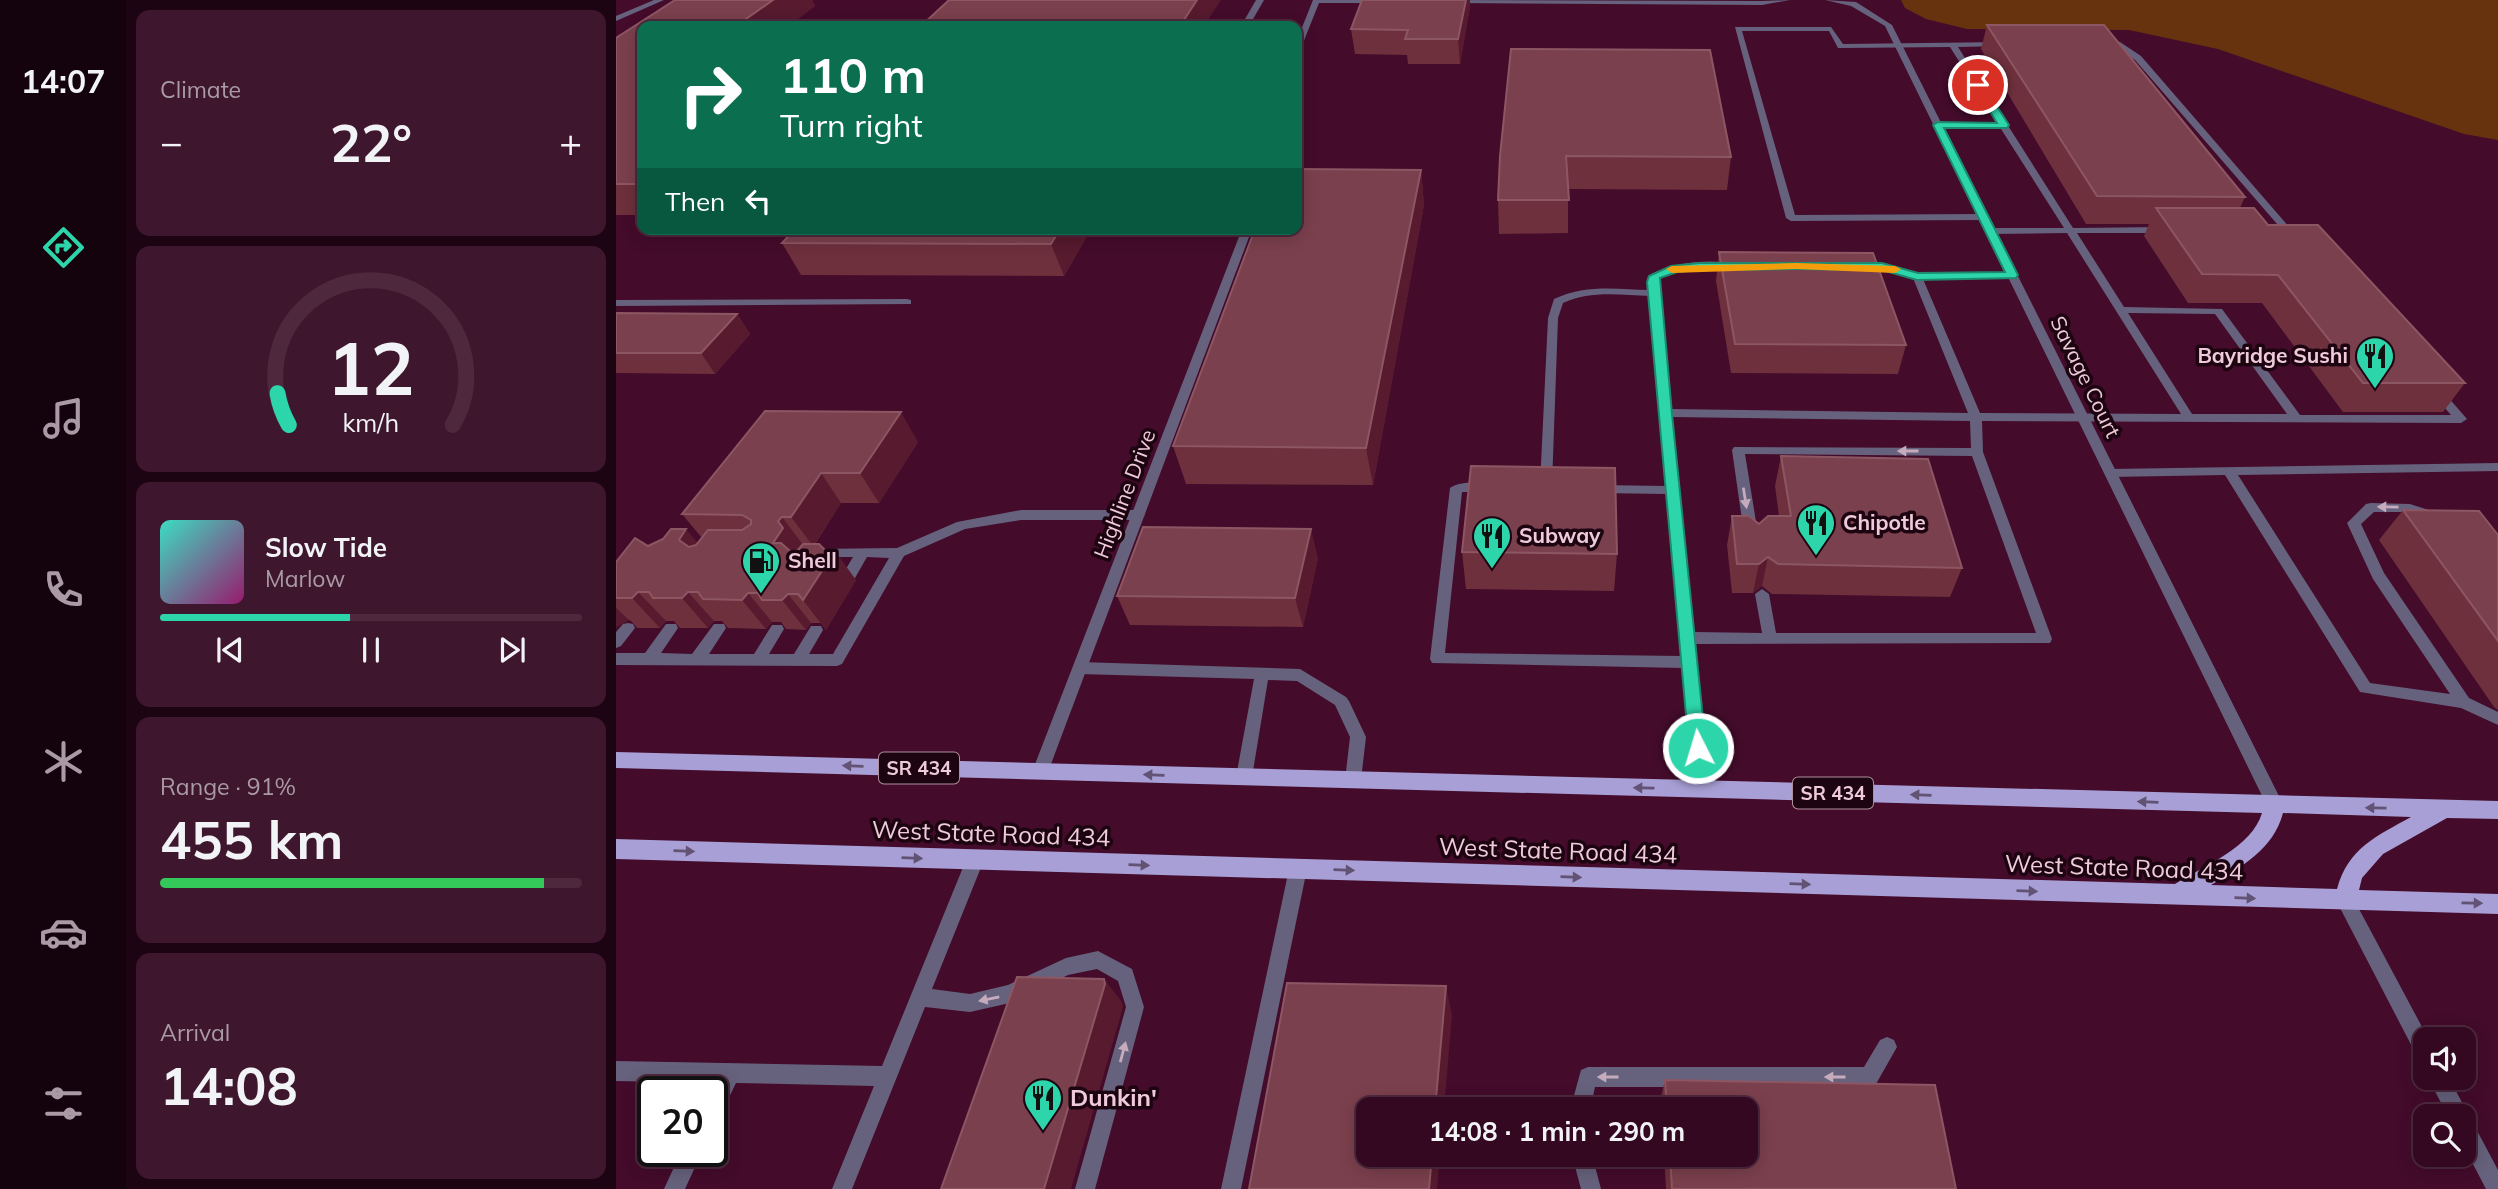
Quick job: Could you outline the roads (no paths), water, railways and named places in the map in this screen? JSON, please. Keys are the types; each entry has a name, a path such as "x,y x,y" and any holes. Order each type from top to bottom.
{"main road":[{"name":"SR 434","path":"616,760 2498,810"},
{"path":"2176,896 2250,849 2269,826 2275,805"},
{"path":"2345,900 2352,873 2376,847 2444,809"},
{"name":"West State Road 434","path":"616,849 2498,904"}],"street":[{"path":"616,19 660,0"},
{"path":"1248,21 1260,0"},
{"path":"1302,36 1317,0 1384,1"},
{"path":"1437,1 1786,0"},
{"name":"Savage Court","path":"1829,0 1853,4 1888,25 2275,805"},
{"path":"1983,217 1791,218 1738,29 1831,29 1841,46 2008,44"},
{"path":"1952,44 2189,418"},
{"path":"2090,44 2117,44 2138,58 2292,234 2274,230"},
{"path":"1938,125 2004,125"},
{"path":"1990,230 2179,230"},
{"name":"Highline Drive","path":"1040,772 1245,235"},
{"path":"1702,789 1665,414 1655,276 1662,272 1699,266 1755,266"},
{"path":"1846,267 1882,267 1917,276 2012,275"},
{"path":"1687,638 2045,639 1977,452 1976,417 1917,276"},
{"path":"1546,489 1553,318 1558,301 1578,293 1655,293"},
{"path":"616,303 907,302"},
{"path":"2121,310 2218,311 2296,418"},
{"path":"1665,414 2461,419 2425,379"},
{"path":"1753,546 1738,450 1977,452"},
{"path":"2110,473 2493,467 2498,478"},
{"path":"2229,471 2365,688 2464,702 2498,719"},
{"path":"1494,488 1456,488 1437,659 1690,662"},
{"path":"1584,489 1673,490"},
{"path":"2451,523 2410,508 2371,507 2354,523 2378,575 2464,702"},
{"path":"809,552 824,558 863,553 899,553 962,525 1021,515 1138,515"},
{"path":"850,574 863,553"},
{"path":"616,659 837,660 899,553"},
{"path":"1762,594 1770,638"},
{"path":"616,642 628,628"},
{"path":"648,660 671,628"},
{"path":"696,660 719,628"},
{"path":"758,660 777,629"},
{"path":"798,660 816,630"},
{"path":"1080,668 1300,675 1341,701 1358,737 1353,780"},
{"path":"1244,777 1262,674"},
{"path":"842,1189 975,860"},
{"path":"1231,1189 1298,869"},
{"path":"2345,900 2413,1028"},
{"path":"920,997 970,1003 1010,994 1066,967 1098,960 1125,975 1135,1006 1085,1189"},
{"path":"1583,1097 1588,1077 1869,1077 1887,1047"},
{"path":"616,1071 888,1076"},
{"path":"728,1077 730,1073"},
{"path":"2476,1149 2497,1189"},
{"path":"674,1189 685,1167"},
{"path":"1585,1167 1591,1189"}],"place":[{"name":"Bayridge Sushi","path":"2375,390"},
{"name":"Chipotle","path":"1816,557"},
{"name":"Subway","path":"1492,570"},
{"name":"Shell","path":"761,595"},
{"name":"Dunkin'","path":"1043,1132"}]}
